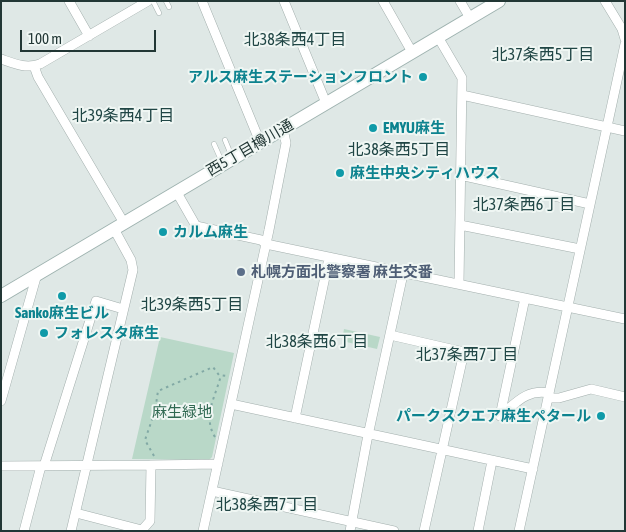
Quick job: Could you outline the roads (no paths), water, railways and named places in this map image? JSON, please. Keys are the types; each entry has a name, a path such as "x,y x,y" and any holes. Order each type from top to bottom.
{"street":[{"path":"69,1 89,36"},
{"path":"1,60 24,66 34,66 148,1"},
{"path":"202,1 260,142"},
{"path":"284,1 326,103"},
{"path":"382,1 412,52"},
{"path":"460,1 470,18"},
{"name":"西5丁目樽川通","path":"1,296 499,1"},
{"path":"605,1 623,28 625,39"},
{"path":"438,37 462,78 459,284"},
{"path":"519,531 625,44"},
{"path":"34,66 38,77 119,226 133,270 72,531"},
{"path":"462,95 625,131"},
{"path":"203,531 266,244 286,142 283,128"},
{"path":"460,175 590,204"},
{"path":"176,191 196,226 261,240 266,244 329,258 625,319"},
{"path":"460,225 580,249"},
{"path":"295,418 329,258"},
{"path":"1,401 37,274"},
{"path":"350,531 368,434 404,274"},
{"path":"525,298 500,416 526,395 541,391 559,398 591,389 625,397"},
{"path":"24,531 42,466 96,301 123,310"},
{"path":"390,335 464,352 424,531"},
{"path":"232,404 532,469"},
{"path":"478,531 492,460"},
{"path":"1,466 86,466 152,461 218,464"},
{"path":"76,513 142,530 150,521 152,461"},
{"path":"212,490 394,531"}],"lane":[{"path":"153,1 159,13"},
{"path":"166,1 169,7"},
{"path":"225,140 228,161"},
{"path":"214,144 228,161"}],"place":[{"name":"アルス麻生ステーションフロント","path":"423,77"},
{"name":"EMYU麻生","path":"373,128"},
{"name":"麻生中央シティハウス","path":"340,173"},
{"name":"カルム麻生","path":"163,232"},
{"name":"札幌方面北警察署 麻生交番","path":"241,272"},
{"name":"Sanko麻生ビル","path":"62,296"},
{"name":"フォレスタ麻生","path":"44,333"},
{"name":"パークスクエア麻生ペタール","path":"601,416"}],"district":[{"name":"北38条西4丁目","path":"295,40"},
{"name":"北37条西5丁目","path":"543,55"},
{"name":"北39条西4丁目","path":"123,116"},
{"name":"北38条西5丁目","path":"399,150"},
{"name":"北37条西6丁目","path":"524,205"},
{"name":"北39条西5丁目","path":"192,305"},
{"name":"北38条西6丁目","path":"317,342"},
{"name":"北37条西7丁目","path":"467,355"},
{"name":"北38条西7丁目","path":"267,505"}],"park label":[{"name":"麻生緑地","path":"182,412"}]}
